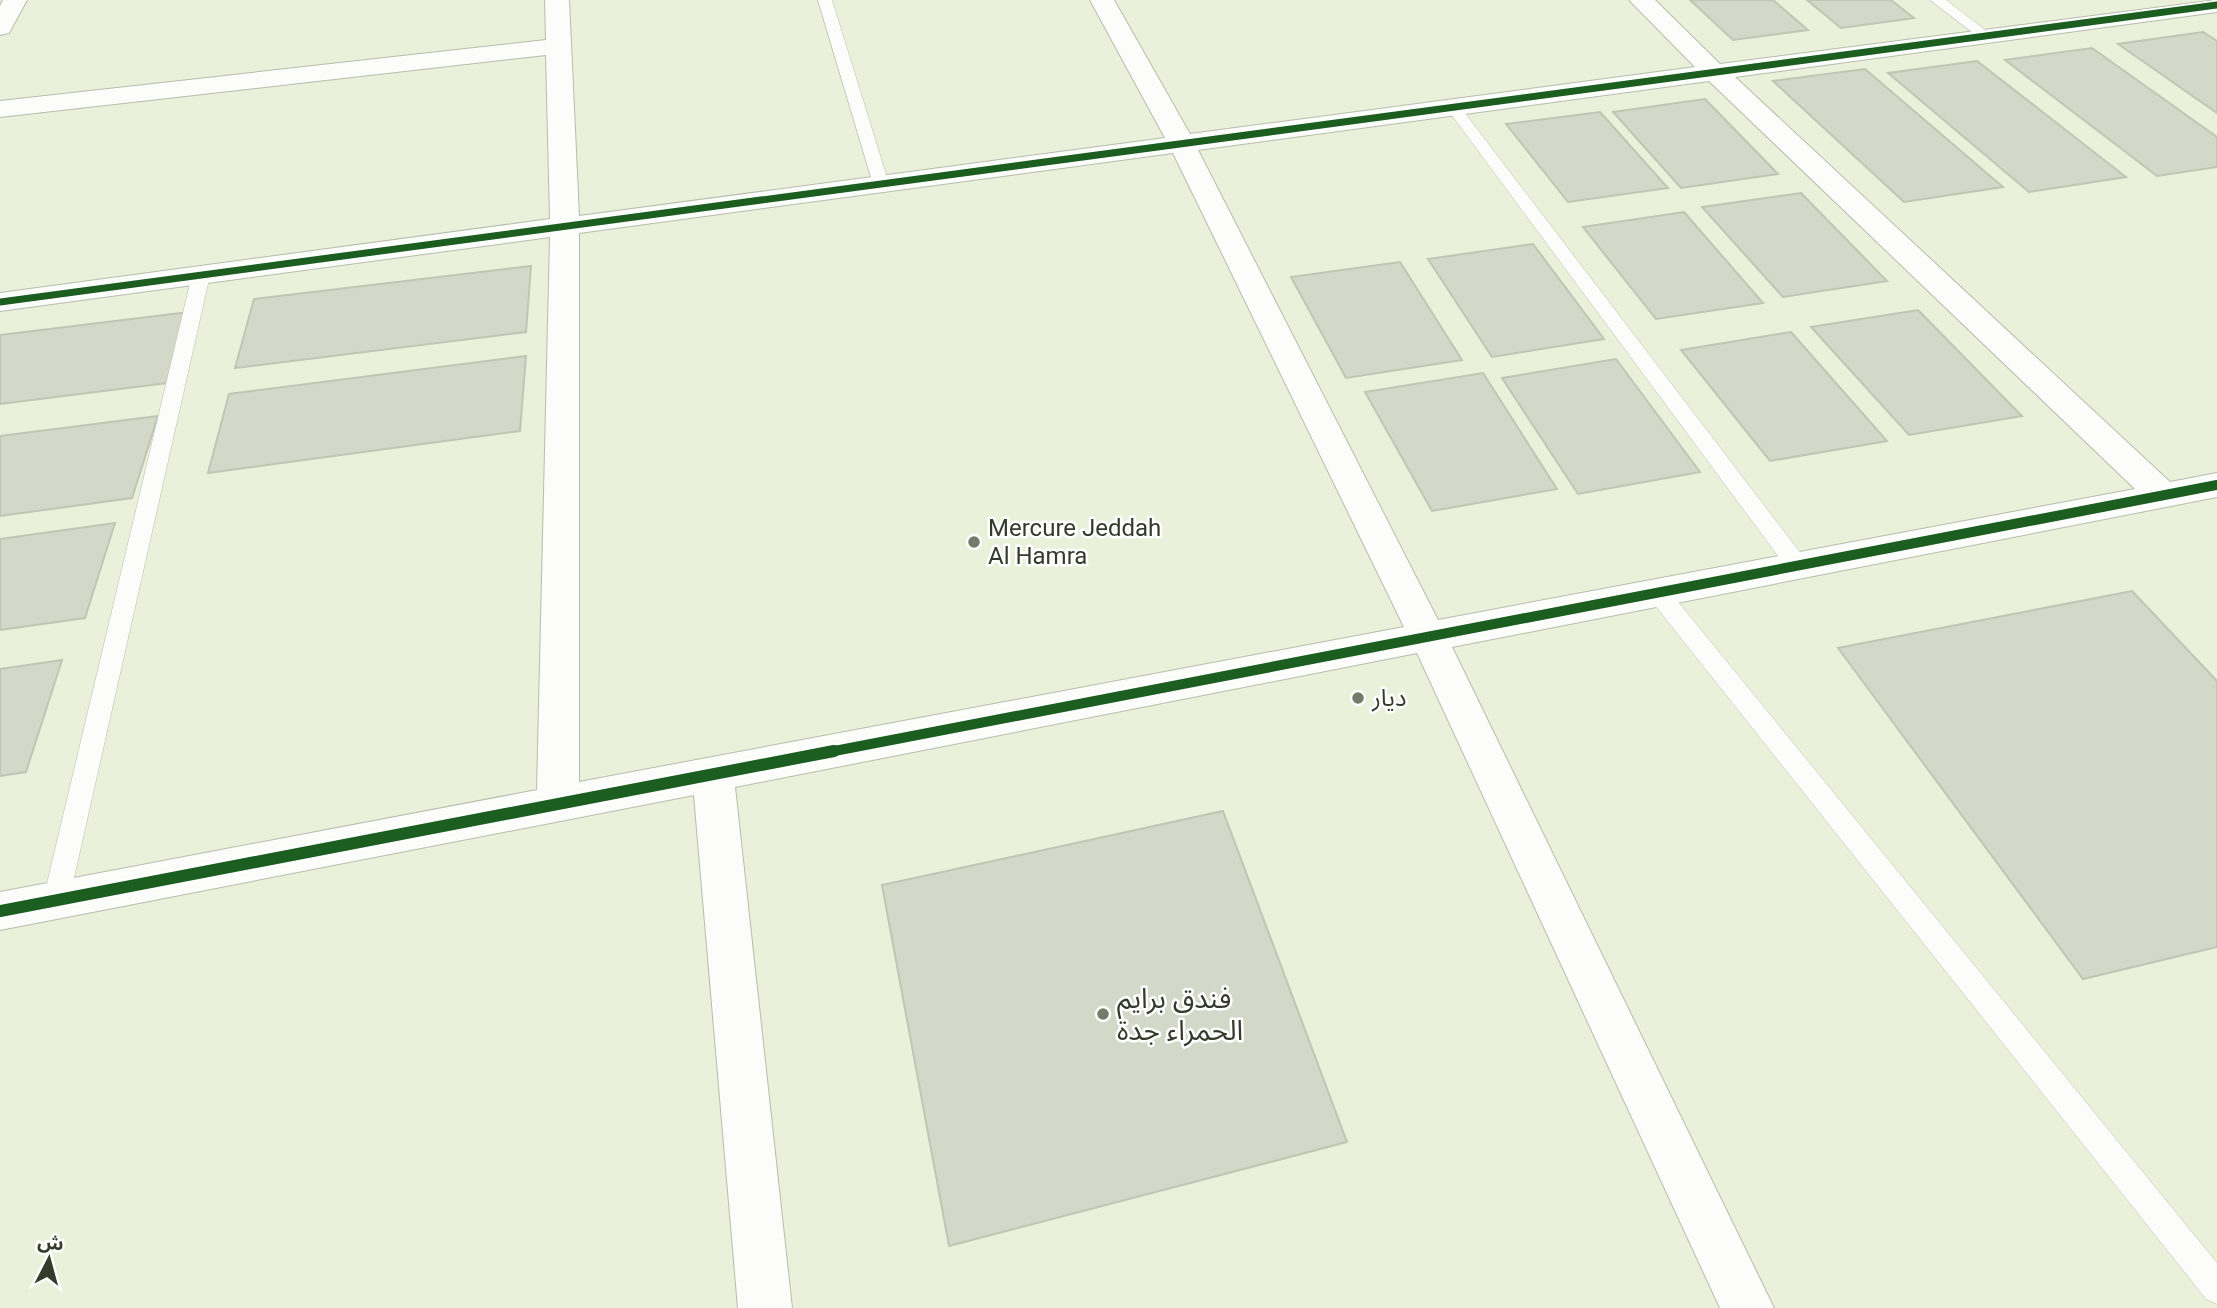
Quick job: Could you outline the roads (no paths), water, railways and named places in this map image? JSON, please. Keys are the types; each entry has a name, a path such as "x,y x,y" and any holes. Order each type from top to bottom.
{"street":[{"path":"0,28 15,0"},
{"path":"558,0 565,226 558,804"},
{"path":"1102,0 1181,144 1428,637 1746,1308"},
{"path":"1641,0 2163,495"},
{"path":"0,302 1986,36 2217,2"},
{"path":"0,109 559,46"},
{"path":"0,911 2217,485"},
{"path":"713,774 765,1308"}],"lane":[{"path":"825,0 881,184"},
{"path":"1937,0 1986,36"},
{"path":"1453,107 1797,565"},
{"path":"55,900 201,275"},
{"path":"1658,593 2217,1288"}],"place":[{"name":"Mercure Jeddah Al Hamra","path":"974,542"},
{"name":"ديار","path":"1358,698"},
{"name":"فندق برايم الحمراء جدة","path":"1103,1014"}]}
